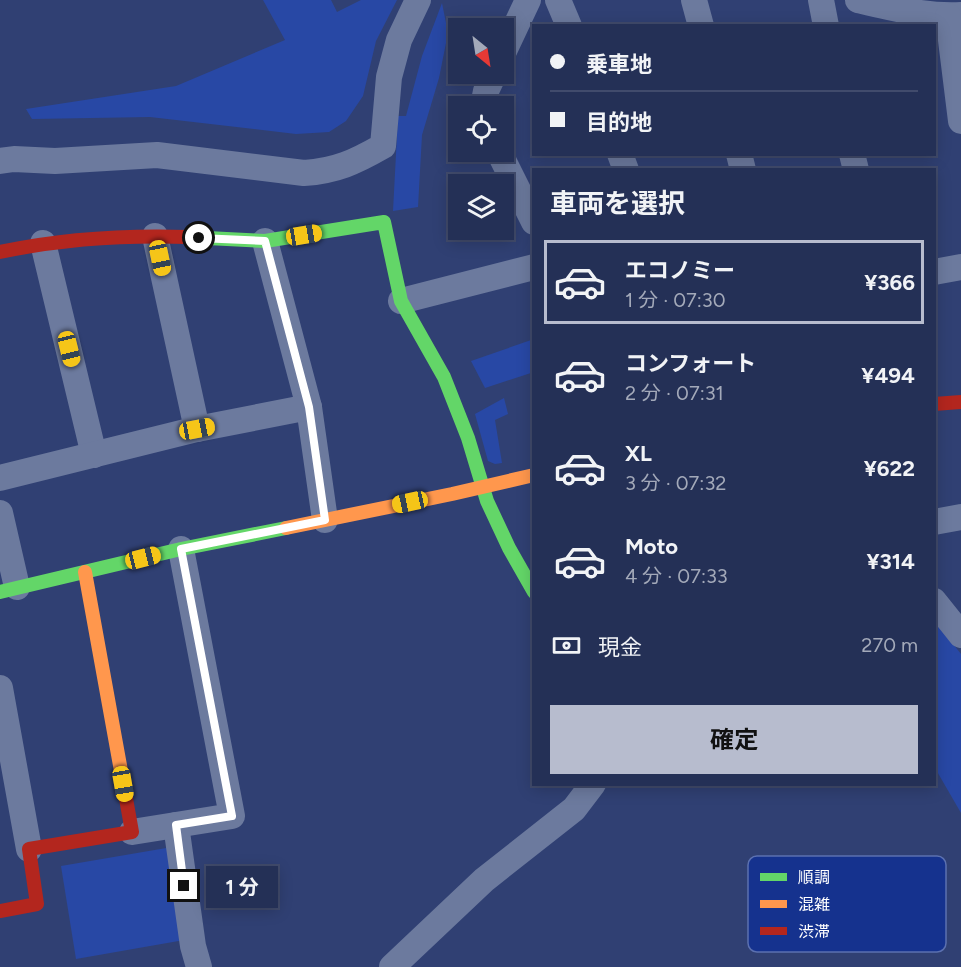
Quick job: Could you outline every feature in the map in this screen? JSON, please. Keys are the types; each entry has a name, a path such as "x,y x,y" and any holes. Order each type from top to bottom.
{"street":[{"path":"0,161 14,159 55,161 157,155 304,173 326,171 354,162 383,146 389,77 399,40 418,0"},
{"path":"514,30 528,0"},
{"path":"558,0 567,24"},
{"path":"694,0 700,24"},
{"path":"821,0 826,24"},
{"path":"858,0 892,9 955,15 961,122"},
{"path":"504,162 532,218"},
{"path":"0,252 43,243 155,236 265,241 384,222 401,301 444,376 468,438 482,485 505,538 532,587"},
{"path":"155,236 197,429"},
{"path":"265,241 309,407 325,520"},
{"path":"43,243 94,455"},
{"path":"936,272 961,267"},
{"path":"401,301 532,268"},
{"path":"936,404 961,402"},
{"path":"0,478 197,429 309,407"},
{"path":"0,513 9,590 181,549 532,475"},
{"path":"936,522 961,518"},
{"path":"29,849 232,816 181,549"},
{"path":"85,572 132,831"},
{"path":"936,603 961,635"},
{"path":"0,687 37,904 0,911"},
{"path":"392,967 484,880 574,810 592,786"},
{"path":"176,825 192,946 199,967"}],"shaded area":[{"path":"263,0 331,0 337,12 361,0 397,0 376,41 363,96 346,121 329,132 296,134 150,117 32,119 26,109 176,86 285,40"},
{"path":"442,3 448,33 439,78 422,135 418,207 393,211 398,116 406,116 422,56"},
{"path":"532,340 532,373 485,388 471,361"},
{"path":"504,398 508,414 495,420 502,463 495,464 488,461 475,414"},
{"path":"936,623 961,654 961,813 936,770"},
{"path":"178,846 190,939 76,959 61,866"}],"traffic: fast":[{"path":"188,237 265,241 384,222 401,301 444,377 468,438 487,501 509,548 532,588"},
{"path":"0,592 181,549 286,528"}],"traffic: slow":[{"path":"286,528 532,475"},
{"path":"85,572 125,793"}],"traffic: jam":[{"path":"0,252 93,239 188,237"},
{"path":"936,404 961,402"},
{"path":"0,911 37,904 29,849 132,832 125,793"}],"route":[{"path":"184,886 176,825 232,816 181,549 325,520 309,407 265,241 199,238"}]}
